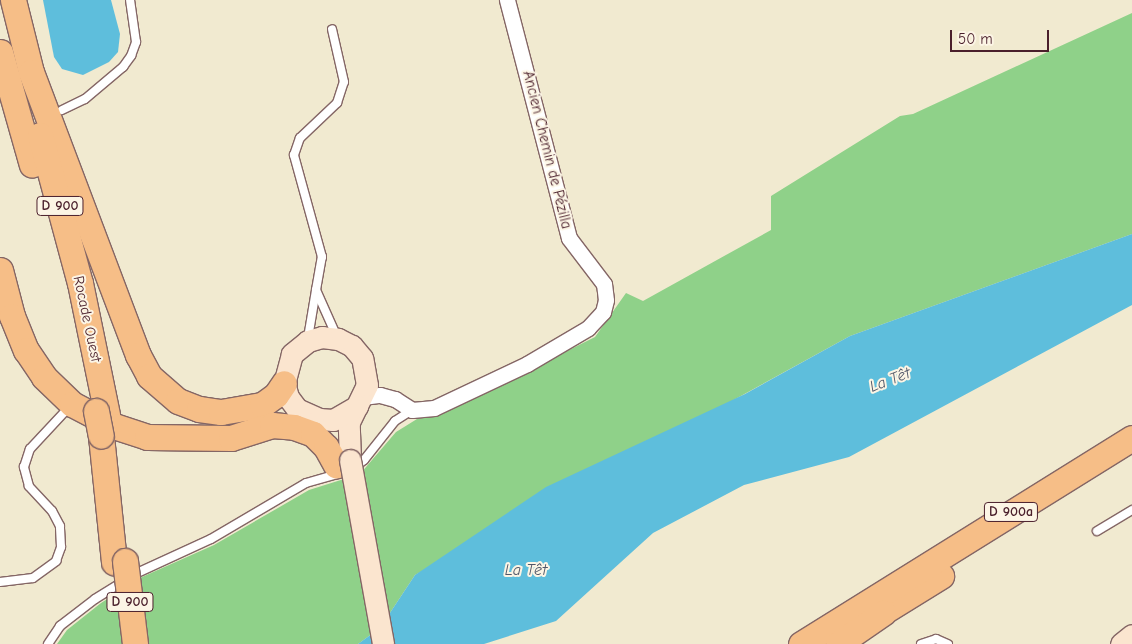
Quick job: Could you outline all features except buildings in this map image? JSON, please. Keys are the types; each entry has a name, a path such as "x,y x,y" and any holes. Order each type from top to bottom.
{"highway":[{"name":"Rocade Ouest","path":"5,0 80,283 104,425 120,562 134,644"},
{"path":"13,0 31,72 138,355 149,376 178,401 199,409 221,412 262,405 276,395 284,383"},
{"name":"Rocade Ouest","path":"0,52 104,425"},
{"path":"0,270 12,316 26,350 44,377 72,404 114,426 147,437 184,440 231,438 272,425 294,427 313,434 343,462"},
{"path":"184,440 231,432 301,412"},
{"name":"D 900a","path":"831,644 895,594 1132,438"},
{"name":"D 900a","path":"801,644 895,594 1132,458"},
{"name":"Rocade Ouest","path":"120,562 124,644"},
{"name":"D 900a","path":"788,644 895,594"},
{"name":"D 900a","path":"838,644 895,594"}],"main road":[{"path":"372,644 343,462 349,422 360,401 367,374 362,358 352,346 338,338 322,337 308,341 292,354 286,368 284,383 288,397 301,412 326,432 343,462 383,644"},
{"path":"301,412 333,420 360,401"},
{"path":"1121,644 1132,635"}],"street":[{"name":"Ancien Chemin de Pézilla","path":"412,410 434,408 452,401 534,359 588,328 603,312 606,300 604,284 596,271 569,238 507,0"},
{"path":"360,401 380,395 395,399 412,410"}],"lane":[{"path":"62,110 85,99 123,67 131,56 136,42 130,0"},
{"path":"308,341 322,257 294,155 300,138 337,103 344,82 332,29"},
{"path":"316,290 338,338"},
{"path":"0,582 33,578 56,561 61,547 60,526 52,511 29,486 24,467 30,449 72,404"},
{"path":"48,644 67,620 137,572 211,539 306,483 355,467 395,421 412,410"},
{"path":"1097,531 1131,513"},
{"path":"921,644 936,639 948,644"}],"green space":[{"path":"1132,13 1132,234 850,336 415,575 380,628 358,644 57,644 67,630 101,603 142,577 214,545 309,490 360,474 396,432 417,419 441,414 595,337 626,293 643,301 771,230 771,196 900,116 913,114"}],"water":[{"path":"43,0 111,0 120,34 118,52 109,62 83,75 62,69 54,57"},
{"name":"La Têt","path":"1132,234 1132,305 849,457 744,485 653,533 556,621 484,644 358,644 380,628 415,575 546,487 745,394 850,336"}]}
